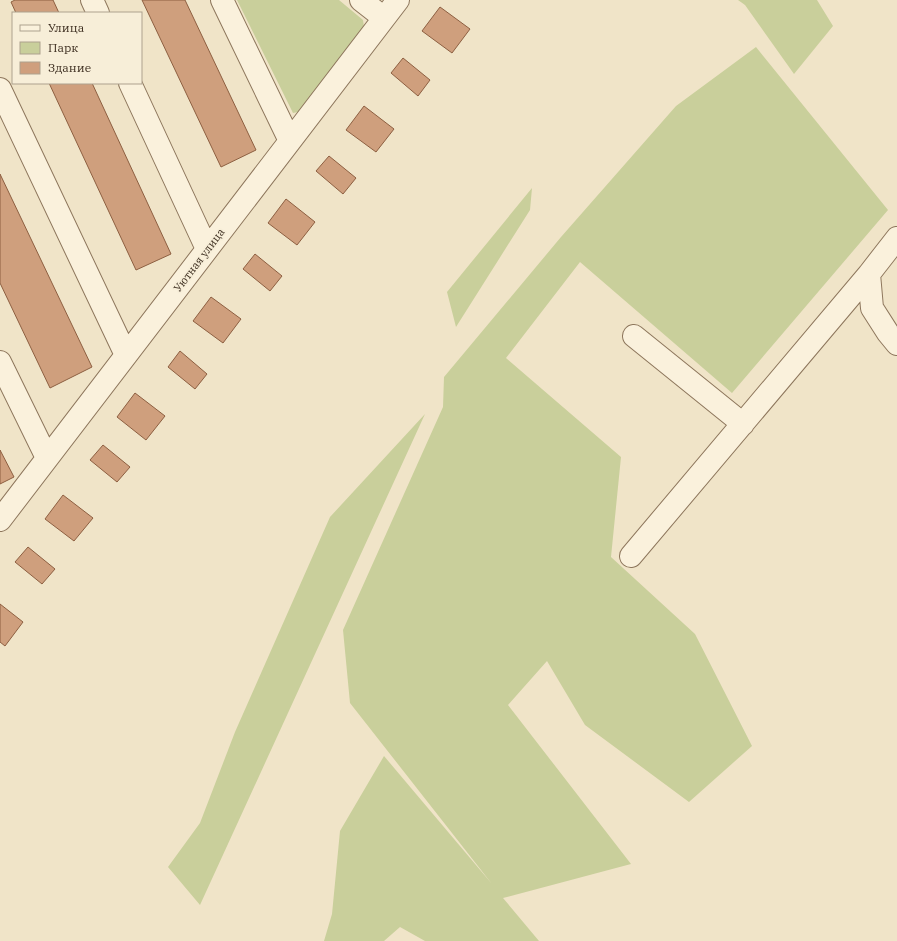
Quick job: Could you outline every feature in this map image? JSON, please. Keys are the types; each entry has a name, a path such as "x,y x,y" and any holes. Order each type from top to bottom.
{"street":[{"path":"92,0 98,12"},
{"path":"222,0 290,141"},
{"path":"362,0 384,18"},
{"name":"Уютная улица","path":"0,520 398,0"},
{"path":"130,84 208,248"},
{"path":"0,90 126,355"},
{"path":"631,556 869,274 897,238"},
{"path":"869,274 872,308 897,344"},
{"path":"634,336 743,424"},
{"path":"0,362 47,458"}],"green space":[{"path":"237,0 339,0 363,20 365,34 303,111 293,113"},
{"path":"738,0 817,0 833,26 794,74 745,5"},
{"path":"756,47 888,210 732,393 580,262 506,358 621,457 611,557 695,634 752,746 689,802 585,725 547,661 508,705 631,864 503,898 539,941 425,941 400,927 384,941 324,941 332,914 340,831 384,756 492,884 350,703 343,630 443,407 444,377 561,237 676,106"},
{"path":"532,188 530,210 456,327 447,292"},
{"path":"425,414 200,905 168,867 200,823 235,732 330,517"}],"building":[{"path":"15,0 53,0 59,12 16,12 11,2"},
{"path":"142,0 185,0 256,150 221,167"},
{"path":"440,7 470,29 452,53 422,31"},
{"path":"403,58 430,80 418,96 391,73"},
{"path":"49,84 92,84 171,254 136,270"},
{"path":"364,106 394,129 376,152 346,130"},
{"path":"329,156 356,178 343,194 316,171"},
{"path":"0,174 92,367 50,388 0,283"},
{"path":"286,199 315,222 297,245 268,223"},
{"path":"255,254 282,276 270,291 243,269"},
{"path":"211,297 241,319 223,343 193,321"},
{"path":"180,351 207,374 195,389 168,367"},
{"path":"135,393 165,416 146,440 117,417"},
{"path":"103,445 130,467 117,482 90,460"},
{"path":"0,450 14,477 0,484"},
{"path":"63,495 93,518 74,541 45,519"},
{"path":"28,547 55,569 42,584 15,562"},
{"path":"0,604 23,622 5,646 0,642"}]}
